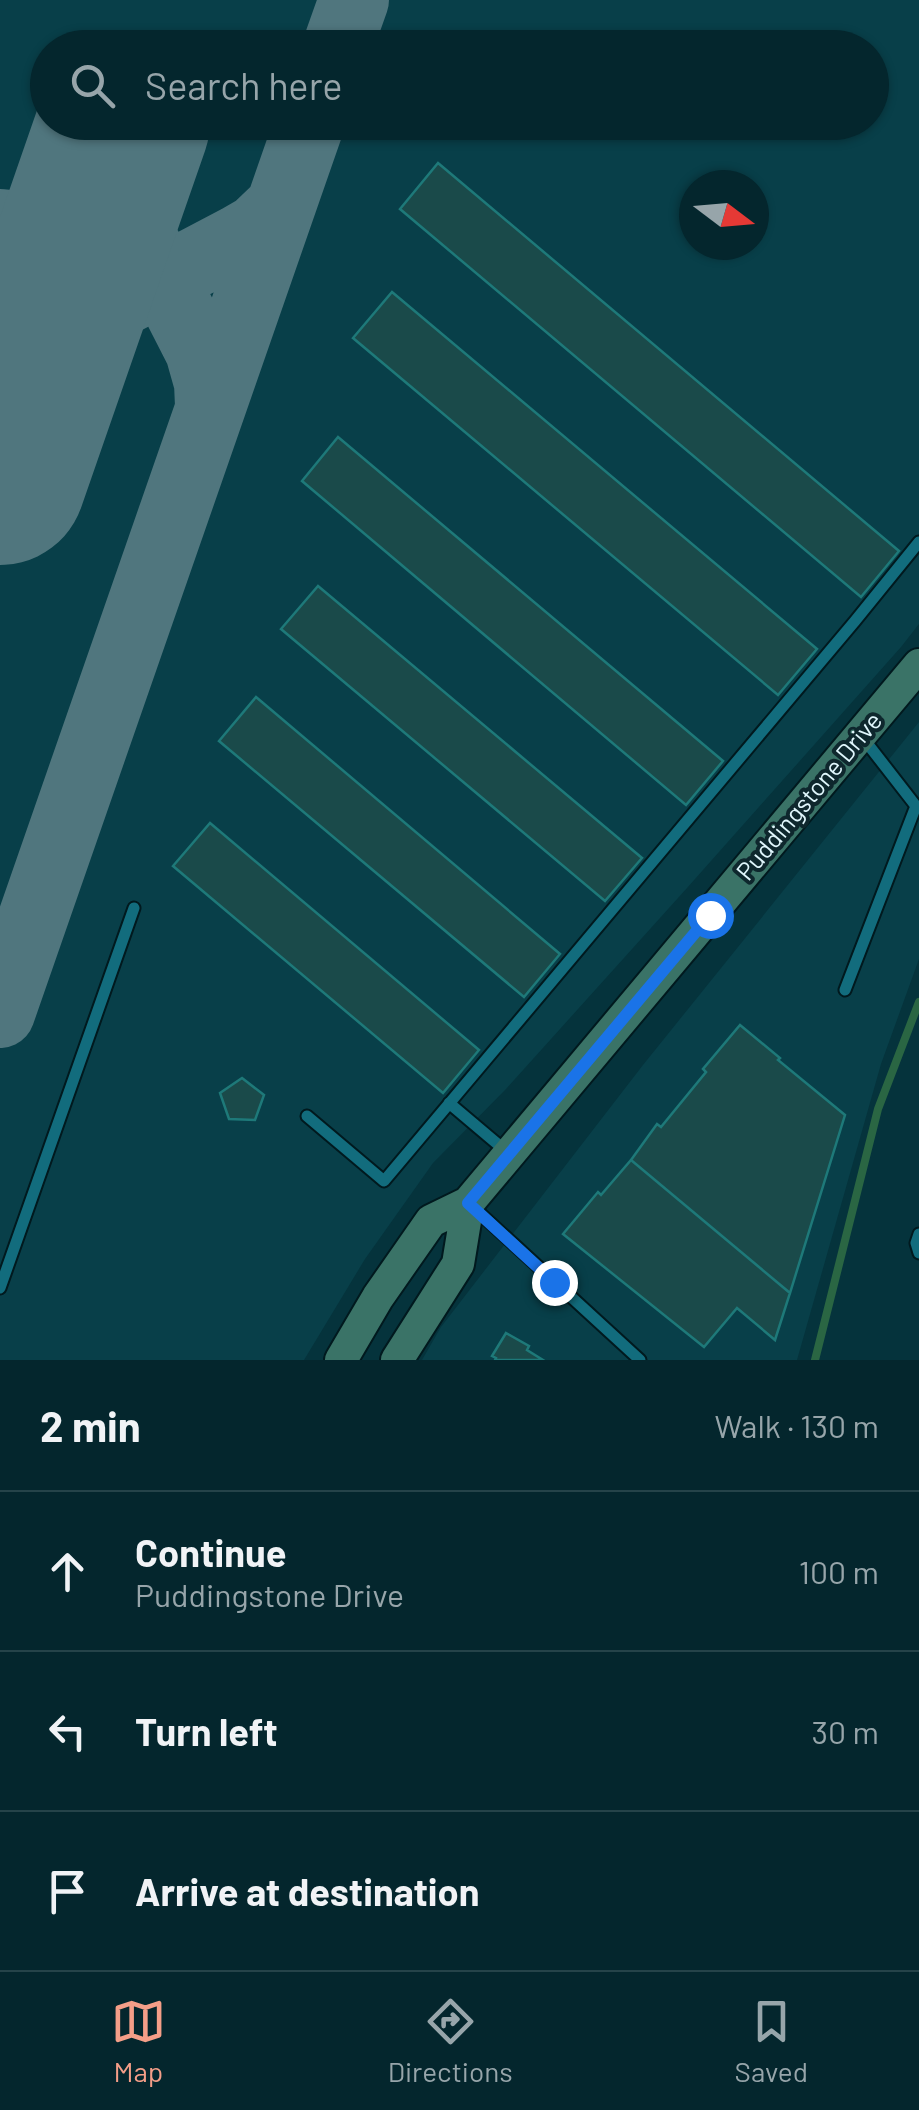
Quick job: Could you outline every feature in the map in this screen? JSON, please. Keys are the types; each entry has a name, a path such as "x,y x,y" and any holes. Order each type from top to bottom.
{"street":[{"name":"Puddingstone Drive","path":"341,1360 378,1297 432,1221 468,1203 919,665"},
{"path":"397,1360 458,1264 468,1203"}],"lane":[{"path":"307,1116 384,1181 919,542"},
{"path":"845,990 916,806 861,734"},
{"path":"0,1288 134,908"},
{"path":"449,1102 510,1154"},
{"path":"468,1203 640,1360"},
{"path":"919,1234 919,1253"}],"shaded area":[{"path":"0,0 919,0 919,624 506,1089 433,1163 365,1259 304,1360 0,1360"},
{"path":"919,722 919,959 881,1064 797,1360 422,1360 441,1327 643,1065"}],"building":[{"path":"438,163 899,551 861,597 400,209"},
{"path":"392,292 817,649 778,695 353,338"},
{"path":"338,437 723,761 686,805 302,481"},
{"path":"318,586 642,858 605,901 281,629"},
{"path":"256,697 560,954 524,997 219,741"},
{"path":"210,823 479,1050 443,1093 173,866"},
{"path":"740,1025 845,1115 790,1293 631,1160 657,1124 661,1127 706,1072 703,1069"},
{"path":"242,1078 264,1095 255,1120 229,1119 220,1093"},
{"path":"631,1160 790,1293 775,1340 737,1308 704,1347 563,1234"},
{"path":"506,1333 529,1346 527,1350 543,1360 495,1360 492,1356"}],"waterway":[{"path":"815,1360 878,1109 919,1002"}],"taxiway":[{"path":"343,30 354,0"},
{"path":"0,1013 304,140"},
{"path":"116,146 115,171 128,210 200,351 209,383 210,406"},
{"path":"38,369 47,305 44,272 21,241 0,224 40,224 68,214 110,163"},
{"path":"42,356 63,332 238,240 257,229 280,207"}],"runway":[{"path":"0,479 118,140"}],"route":[{"path":"554,1282 468,1203 710,915"}]}
